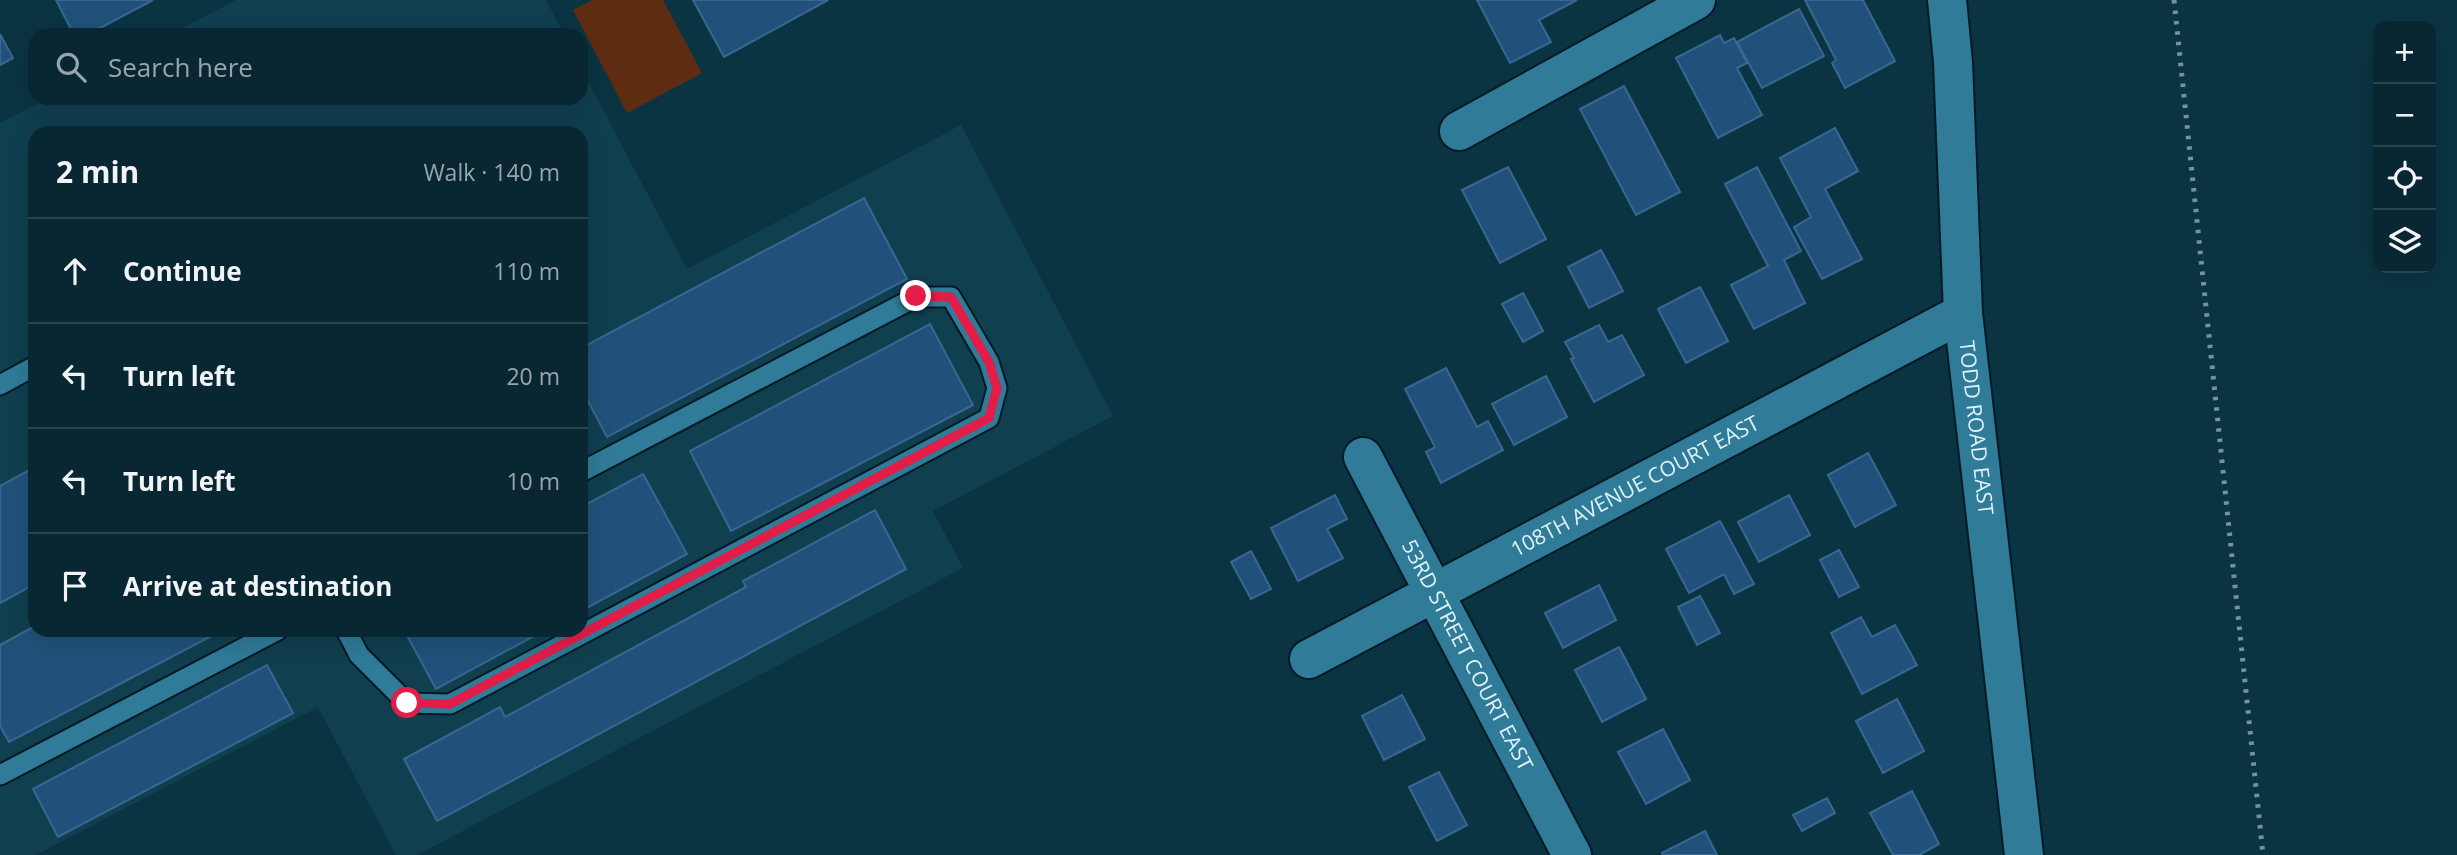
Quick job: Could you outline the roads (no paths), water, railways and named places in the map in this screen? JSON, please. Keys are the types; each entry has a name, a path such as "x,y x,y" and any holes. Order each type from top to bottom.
{"street":[{"path":"1459,131 1696,0"},
{"name":"TODD ROAD EAST","path":"1947,0 1963,313 2024,855"},
{"name":"108TH AVENUE COURT EAST","path":"1309,659 1963,313"},
{"name":"53RD STREET COURT EAST","path":"1363,457 1572,855"}],"lane":[{"path":"588,467 916,296 951,297 989,362 997,388 989,418 588,631"},
{"path":"0,385 28,370"},
{"path":"0,775 265,637"},
{"path":"350,637 359,655 407,703 450,704 576,637"}],"railway":[{"path":"2174,0 2263,855"}]}
